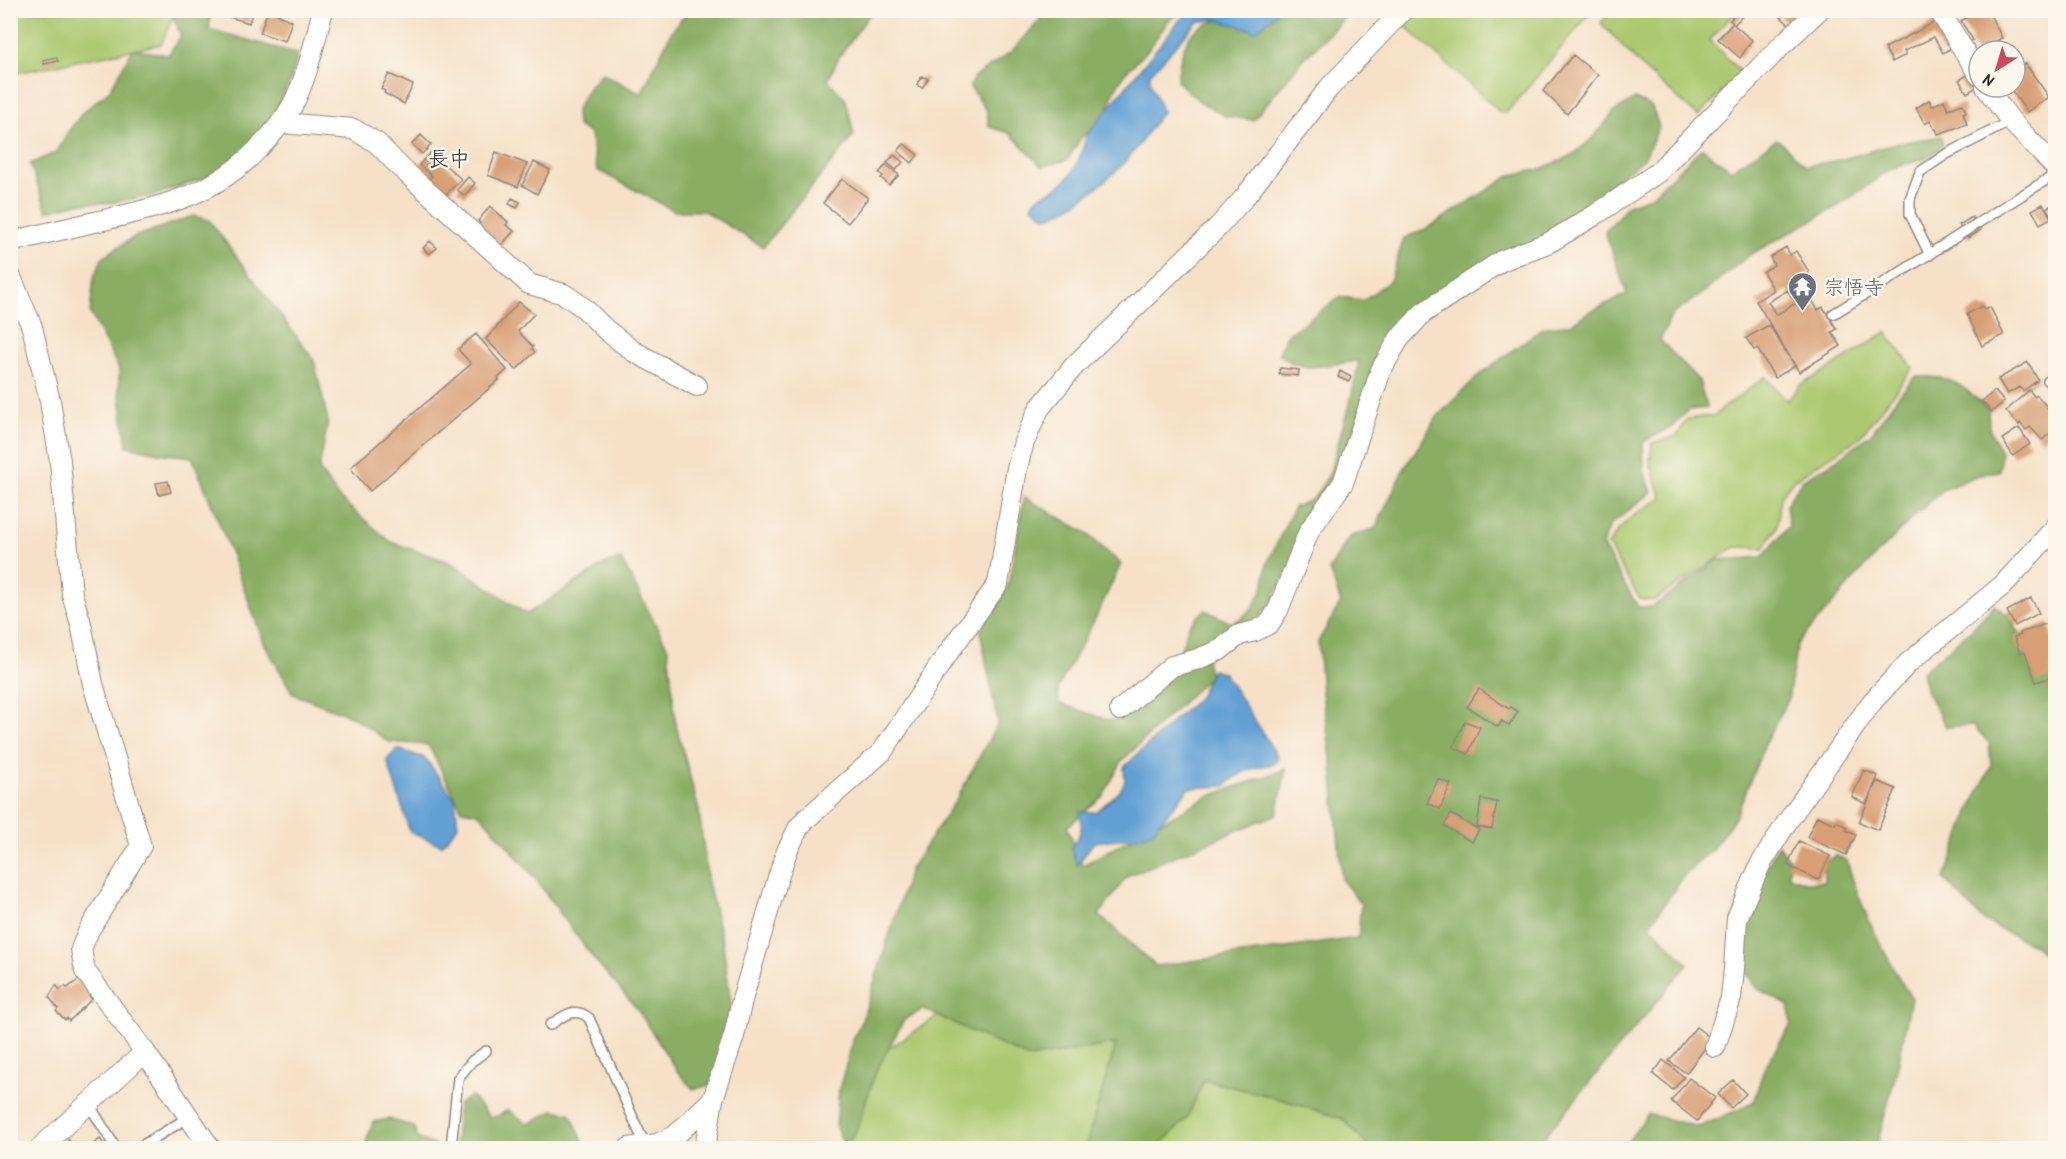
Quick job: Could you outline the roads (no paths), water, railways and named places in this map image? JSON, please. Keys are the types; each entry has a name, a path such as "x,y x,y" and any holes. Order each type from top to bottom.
{"street":[{"path":"10,242 162,206 210,187 234,172 282,123 293,104 307,69 323,10"},
{"path":"705,1149 713,1100 734,1036 742,1000 787,851 799,827 806,819 882,752 946,656 998,584 1017,468 1024,442 1038,409 1075,365 1218,227 1244,198 1329,88 1403,10"},
{"path":"1120,710 1172,666 1220,650 1239,635 1269,624 1278,610 1309,531 1343,483 1381,370 1399,339 1423,313 1501,261 1550,242 1657,173 1819,10"},
{"path":"1939,10 1967,56"},
{"path":"1995,99 2055,168"},
{"path":"282,123 353,129 377,143 399,166 530,284 564,294 584,308 606,330 633,351 697,386"},
{"path":"10,275 32,327 50,400 60,461 72,594 81,624 93,684 141,846 89,930 81,949 81,959 85,971 146,1052 210,1149"},
{"path":"1715,1047 1731,998 1737,918 1760,865 1787,822 1872,702 1908,663 2003,585 2055,527"},
{"path":"40,1149 146,1052"},
{"path":"637,1147 657,1144 675,1137 713,1100"}],"lane":[{"path":"1929,255 1910,214 1910,199 1920,172 1945,155 2012,121"},
{"path":"1833,314 2055,174"},
{"path":"550,1025 569,1012 583,1013 589,1018 637,1147"},
{"path":"451,1149 458,1077 472,1061 486,1051"},
{"path":"88,1103 116,1149"},
{"path":"138,1149 189,1117"}],"water":[{"path":"1188,10 1279,11 1256,31 1215,19 1197,22 1150,74 1151,84 1162,112 1126,161 1089,194 1066,209 1046,217 1031,206 1039,197 1058,187 1069,177 1080,157 1086,136"},
{"path":"1212,670 1224,673 1278,757 1274,764 1248,770 1225,786 1189,788 1152,832 1136,837 1094,842 1077,865 1071,848 1077,839 1082,823 1080,812 1096,812 1120,791 1125,781 1124,767 1199,697"},
{"path":"397,749 425,758 455,799 458,826 442,845 410,832 387,760"}],"place":[{"name":"宗悟寺","path":"1803,312"}],"district":[{"name":"長中","path":"449,158"}]}
